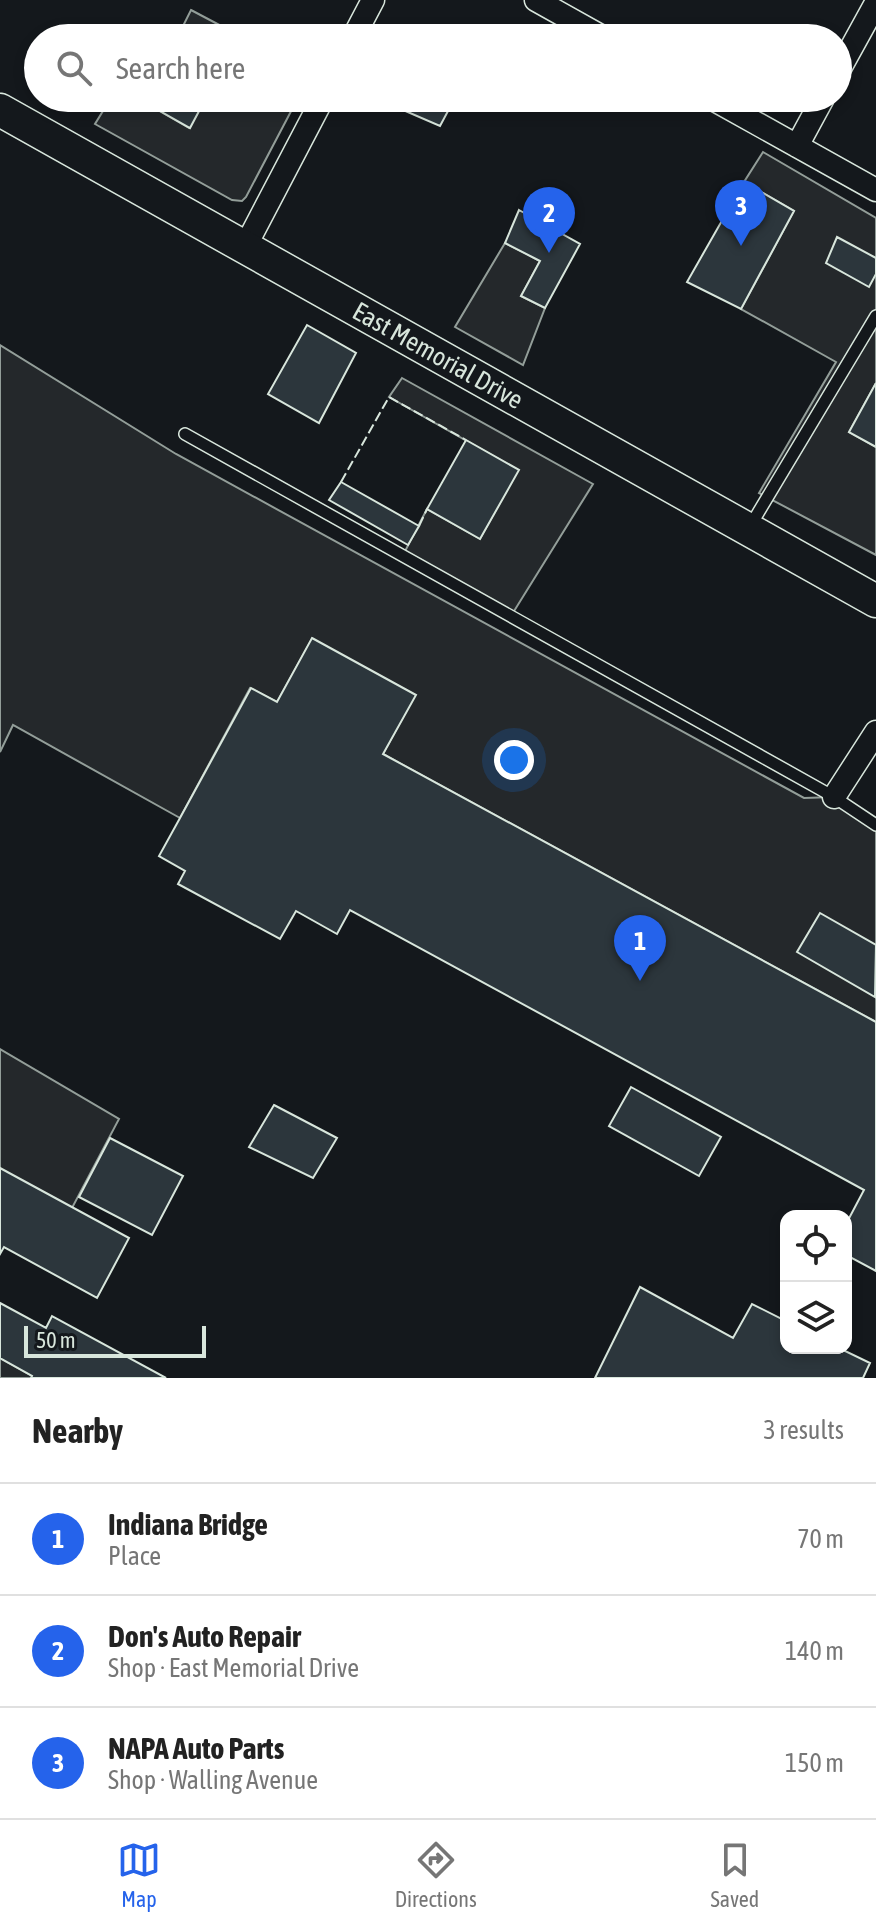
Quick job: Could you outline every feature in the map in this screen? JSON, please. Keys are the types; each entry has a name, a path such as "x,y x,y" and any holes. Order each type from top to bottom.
{"main road":[{"name":"East Memorial Drive","path":"0,110 876,601"}],"street":[{"path":"360,24 373,0"},
{"path":"536,0 579,24"},
{"path":"852,47 876,3"},
{"path":"245,247 316,112"},
{"path":"736,112 876,190"},
{"path":"797,146 815,112"},
{"path":"834,797 876,732"}],"lane":[{"path":"748,530 876,316"},
{"path":"185,434 834,797 876,825"}],"shaded area":[{"path":"191,10 218,24 184,24"},
{"path":"102,112 161,112 189,128 198,112 291,112 242,201 232,200 95,124"},
{"path":"763,152 876,218 876,383 849,432 876,447 876,555 759,493 836,362 741,309 794,211 744,182"},
{"path":"505,243 540,261 521,296 545,308 523,365 455,327"},
{"path":"0,345 176,454 804,798 834,797 876,825 876,1022 383,754 415,695 312,639 277,702 250,688 180,818 13,725 0,752"},
{"path":"402,378 593,484 511,616 403,555 427,509 480,539 518,470 389,397"},
{"path":"0,1049 119,1119 72,1208 0,1171"},
{"path":"0,1358 32,1376 31,1378 0,1378"}],"building":[{"path":"162,112 199,112 190,128"},
{"path":"408,112 448,112 440,126"},
{"path":"744,182 794,211 741,309 687,282"},
{"path":"519,210 580,244 545,308 521,296 540,261 505,243"},
{"path":"837,237 876,258 876,274 869,287 826,263"},
{"path":"307,325 356,353 319,423 268,394"},
{"path":"876,383 876,447 849,432"},
{"path":"466,440 519,470 480,539 427,509"},
{"path":"341,482 419,526 408,545 329,500"},
{"path":"312,638 416,695 383,754 876,1022 876,1271 852,1258 852,1213 864,1190 350,910 337,934 296,911 280,939 178,884 185,871 159,856 251,688 277,702"},
{"path":"820,913 876,945 875,997 797,952"},
{"path":"631,1087 721,1137 699,1176 609,1126"},
{"path":"274,1105 337,1138 313,1178 249,1147"},
{"path":"110,1138 183,1176 152,1235 79,1197"},
{"path":"0,1168 129,1238 97,1298 4,1247 0,1254"},
{"path":"640,1287 733,1338 752,1304 780,1318 780,1354 851,1354 870,1363 863,1378 595,1378"},
{"path":"0,1303 46,1328 52,1316 166,1378 31,1378 0,1358"}],"fence":[{"path":"341,482 389,397 466,440"},
{"path":"419,526 427,509"}],"place":[{"name":"NAPA Auto Parts","path":"741,246"},
{"name":"Don's Auto Repair","path":"549,253"},
{"name":"Indiana Bridge","path":"640,981"}]}
